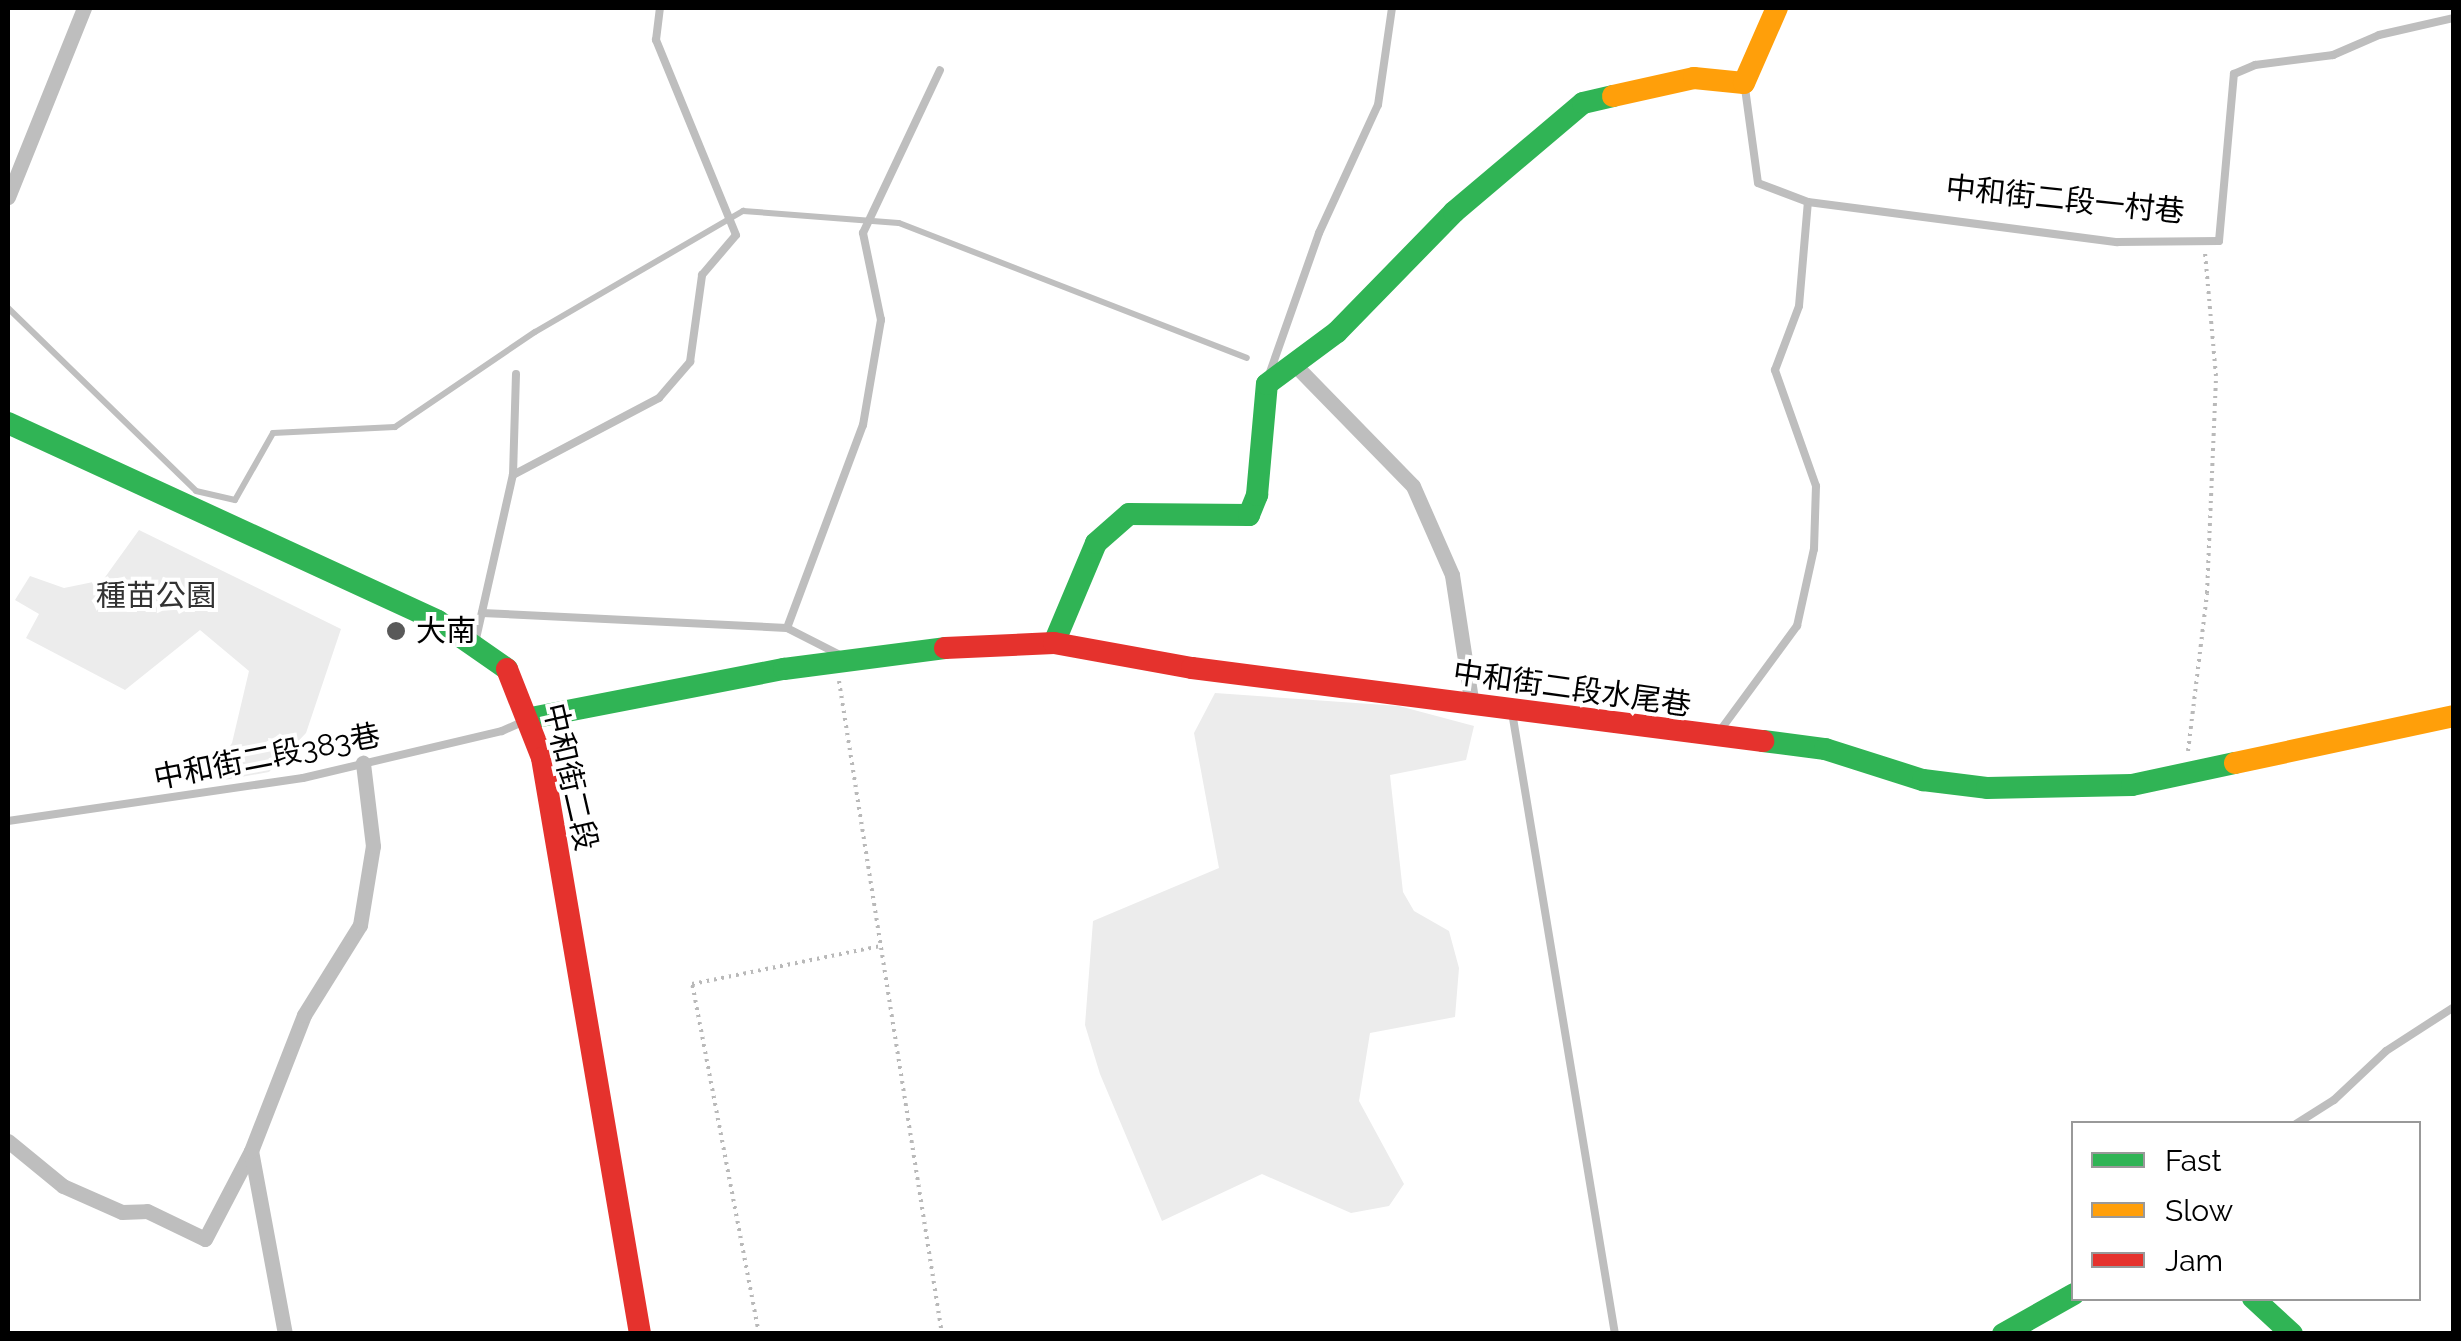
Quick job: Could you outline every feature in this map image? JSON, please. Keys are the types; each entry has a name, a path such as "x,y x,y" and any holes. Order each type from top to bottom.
{"street":[{"path":"8,198 84,8"},
{"path":"1054,642 1096,543 1129,514 1249,515 1258,495 1267,384 1338,332 1454,212 1583,103 1694,78 1744,83 1778,8"},
{"path":"1292,362 1413,486 1452,575 1472,706"},
{"name":"中和街二段","path":"8,423 475,643 511,672 530,718 640,1334"},
{"name":"中和街二段水尾巷","path":"530,718 843,661 998,641 1054,642 1512,712 1714,738"},
{"path":"1714,738 1825,749 1923,780 1987,788 2132,784 2454,716"},
{"path":"8,1142 63,1186 122,1212 148,1212 204,1238 251,1151 304,1015 364,912 373,846 363,763"},
{"path":"251,1151 285,1334"},
{"path":"2003,1334 2071,1296"},
{"path":"2256,1301 2292,1334"}],"lane":[{"path":"514,475 659,398 690,362 702,275 736,235 656,40 660,8"},
{"path":"1267,384 1319,233 1378,106 1392,8"},
{"name":"中和街二段一村巷","path":"1808,202 2117,242 2220,241 2234,74 2254,64 2333,55 2379,35 2454,18"},
{"path":"787,628 863,425 881,320 862,233 940,70"},
{"path":"1744,83 1758,183 1808,202"},
{"name":"中和街二段水尾巷","path":"1714,738 1797,626 1814,549 1816,486 1775,370 1799,306 1808,202"},
{"path":"475,643 514,475 516,374"},
{"path":"482,613 787,628 843,661"},
{"path":"1512,712 1615,1334"},
{"name":"中和街二段383巷","path":"8,821 148,804 363,763 502,731 530,718"},
{"path":"2300,1121 2386,1051 2454,1007"}],"path":[{"path":"2185,775 2206,593 2216,376 2204,243"},
{"path":"843,661 881,946 942,1334"},
{"path":"759,1334 692,984 881,946"}],"green space":[{"name":"種苗公園","path":"139,530 341,629 306,733 269,772 207,783 232,743 249,671 200,630 125,690 26,638 39,614 15,600 30,576 64,588 103,580"},
{"path":"1215,693 1399,706 1474,726 1466,760 1390,775 1403,892 1414,911 1449,931 1459,968 1455,1017 1370,1033 1359,1101 1404,1184 1389,1206 1351,1213 1262,1174 1162,1221 1100,1074 1085,1025 1093,921 1219,868 1194,733"}],"waterway":[{"path":"8,308 196,491 235,500 273,433 395,427 535,332 743,211 899,223 1247,358"}],"traffic: fast":[{"path":"1054,643 1096,543 1129,514 1249,515 1257,495 1267,384 1337,332 1454,212 1583,103 1613,96"},
{"path":"8,423 438,621 507,669"},
{"path":"531,718 784,669 945,648"},
{"path":"1763,741 1825,749 1923,780 1987,788 2132,785 2235,763"},
{"path":"2003,1334 2071,1296"},
{"path":"2256,1301 2292,1334"}],"traffic: slow":[{"path":"1613,96 1694,78 1744,83 1777,8"},
{"path":"2235,763 2454,716"}],"traffic: jam":[{"path":"945,648 1054,643 1192,668 1763,741"},
{"path":"507,669 542,758 640,1334"}],"place":[{"name":"大南","path":"396,631"}]}
